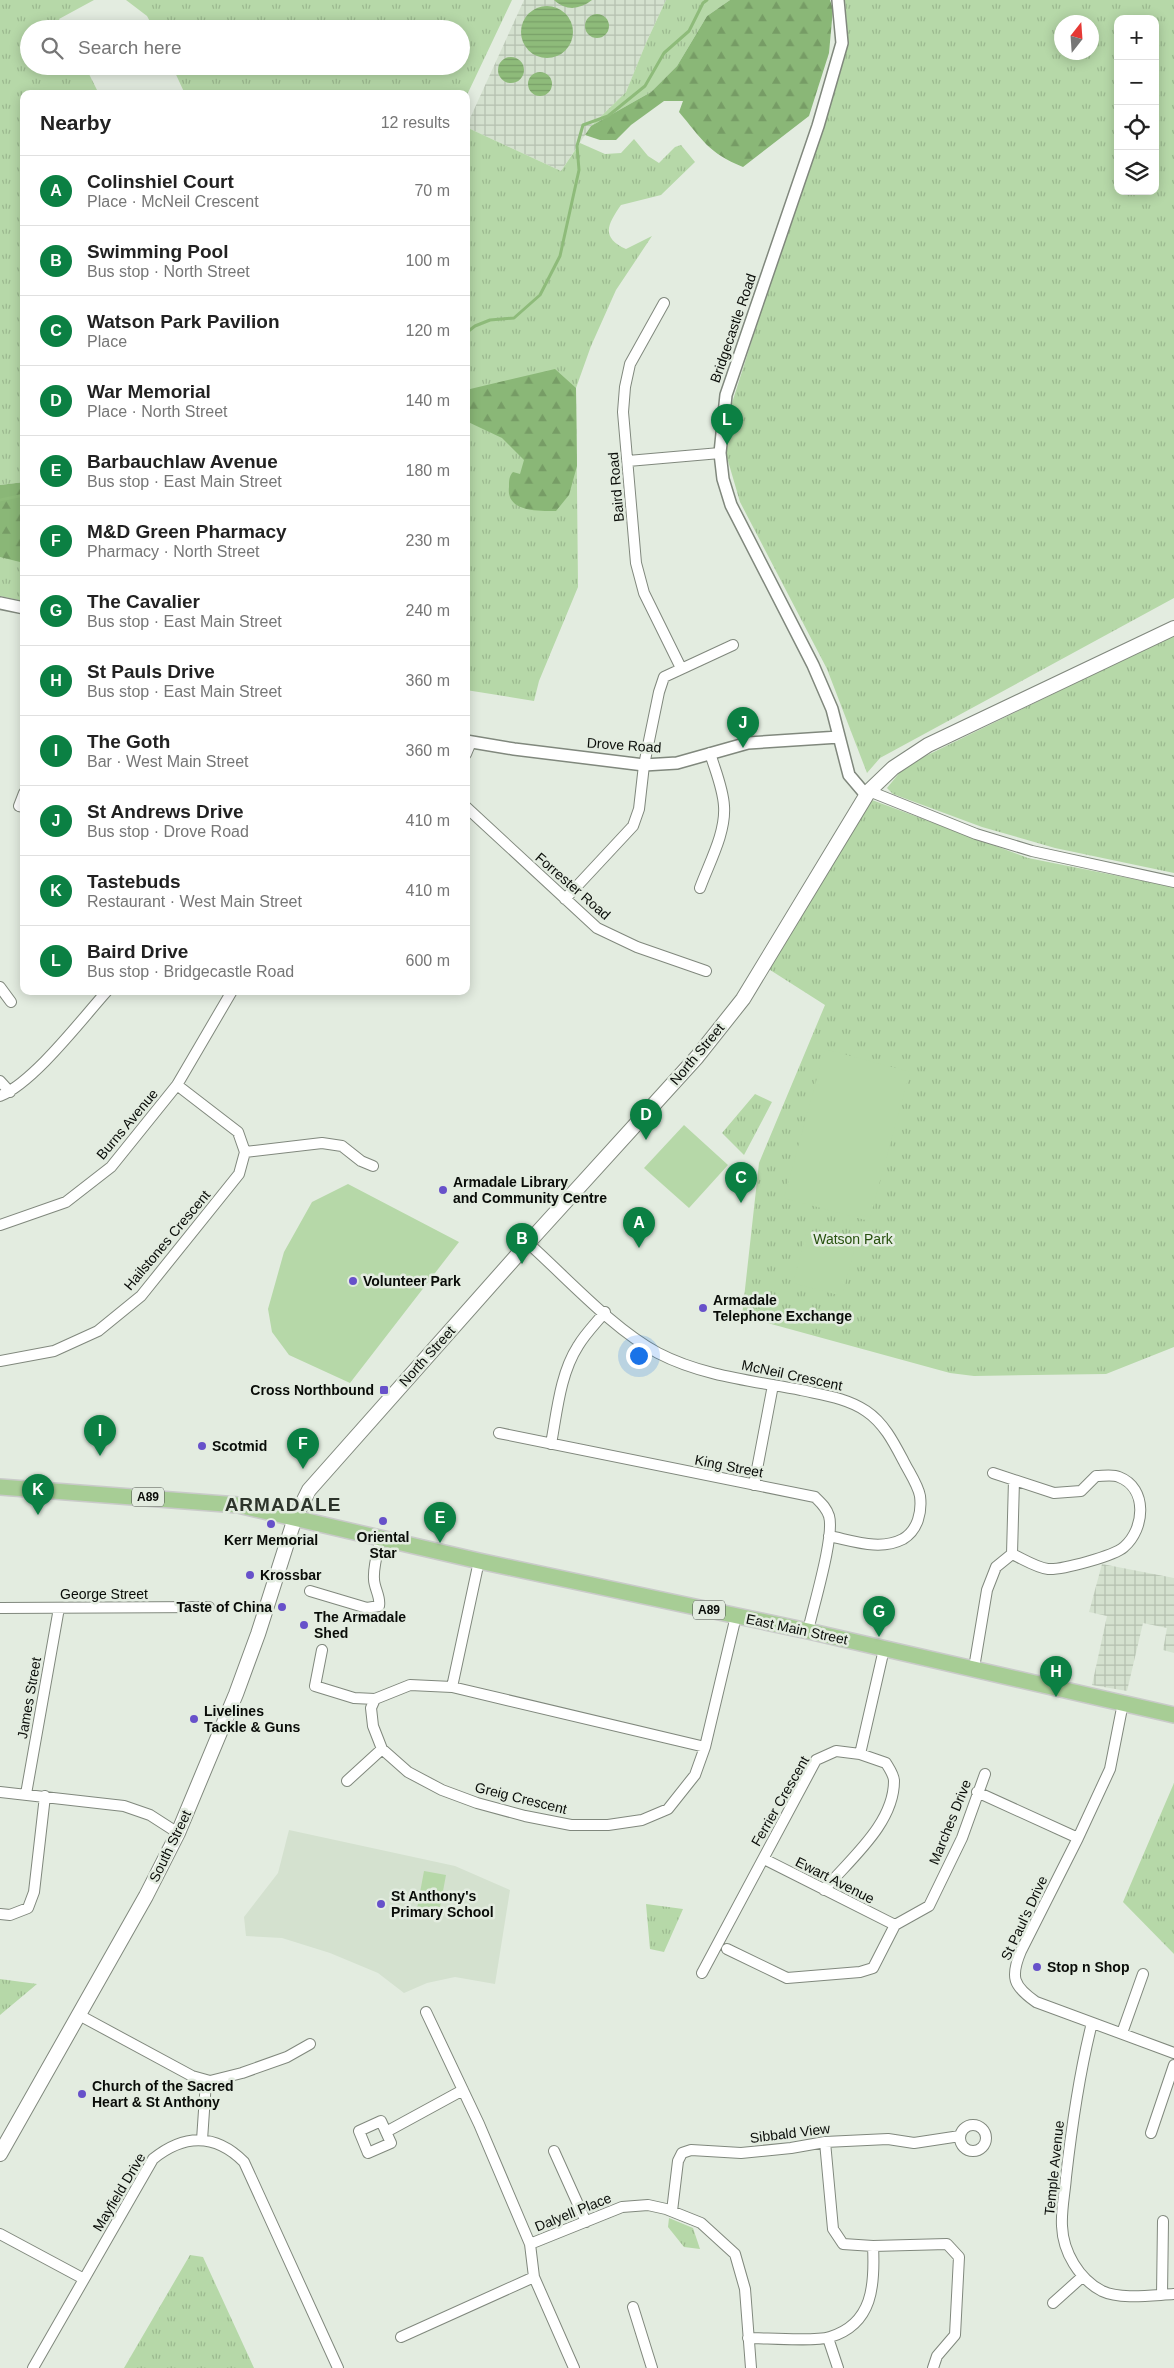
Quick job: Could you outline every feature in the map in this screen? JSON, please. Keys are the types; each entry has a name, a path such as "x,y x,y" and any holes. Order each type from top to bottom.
{"main road":[{"name":"North Street","path":"294,1518 309,1490 528,1243 697,1058 739,1003 867,793 893,768 928,745 1174,628"},
{"name":"A89","path":"0,1487 238,1505 294,1518"},
{"name":"East Main Street","path":"294,1518 974,1668 1123,1703"},
{"name":"South Street","path":"0,2154 178,1832 244,1671 294,1518"},
{"name":"A89","path":"1123,1703 1174,1715"}],"street":[{"name":"Bridgecastle Road","path":"838,0 842,43 814,136 726,395 720,453 723,479 731,505 813,665 832,709 849,775 867,793"},
{"name":"Baird Road","path":"664,303 630,364 624,387 623,412 636,563 644,593 681,668"},
{"path":"628,461 720,453"},
{"path":"0,603 20,607"},
{"path":"564,899 633,826 639,809 644,765 659,692 664,677 733,645"},
{"name":"Drove Road","path":"470,741 644,765 677,763 710,752 748,743 839,737"},
{"path":"700,888 715,848 724,812 722,792 710,752"},
{"path":"867,793 976,834 1032,851 1174,882"},
{"name":"Forrester Road","path":"470,811 597,928 637,947 706,971"},
{"path":"0,987 11,1002"},
{"path":"0,1081 5,1094 35,1071 103,995"},
{"name":"Burns Avenue","path":"0,1226 66,1202 111,1167 177,1085 230,995"},
{"path":"177,1085 238,1132 245,1152 329,1144 342,1146 361,1161 373,1166"},
{"name":"Hailstones Crescent","path":"0,1361 54,1350 98,1331 141,1296 239,1174 245,1152"},
{"name":"McNeil Crescent","path":"528,1243 639,1343 677,1362 720,1374 842,1399 866,1411 893,1440 920,1494 921,1511 916,1528 908,1536 897,1542 880,1546 830,1536"},
{"path":"551,1444 560,1394 569,1363 578,1345 605,1312"},
{"path":"754,1485 774,1385"},
{"name":"King Street","path":"499,1433 815,1498 825,1506 830,1517 830,1536 808,1631"},
{"path":"993,1473 1054,1493 1081,1491 1096,1476 1118,1476 1135,1488 1141,1509 1136,1533 1123,1548 1069,1568 1046,1569 1012,1554"},
{"path":"974,1668 987,1590 996,1567 1012,1554 1014,1480"},
{"path":"310,1591 366,1608 379,1606 380,1602 374,1581 374,1572 381,1538"},
{"path":"452,1687 479,1560"},
{"name":"George Street","path":"0,1608 209,1607"},
{"name":"James Street","path":"26,1794 59,1608"},
{"name":"Greig Crescent","path":"375,1699 372,1708 373,1726 382,1749 408,1772 442,1790 477,1803 525,1816 571,1825 608,1825 642,1820 668,1809 695,1775 705,1747 736,1616"},
{"path":"860,1754 884,1649"},
{"path":"322,1650 315,1686 354,1698 375,1699 410,1685 452,1687 705,1747"},
{"name":"St Paul's Drive","path":"1123,1703 1110,1769 1078,1838 1021,1951 1016,1964 1015,1976 1020,1991 1036,2002 1174,2052"},
{"path":"347,1781 382,1749"},
{"name":"Ferrier Crescent","path":"702,1973 816,1760 836,1751 860,1754 886,1763 894,1778 891,1801 878,1828 824,1890"},
{"name":"Marches Drive","path":"895,1925 929,1906 962,1838 984,1774"},
{"path":"0,1792 127,1807 150,1815 178,1832"},
{"path":"977,1792 1078,1838"},
{"path":"0,1914 10,1915 28,1908 34,1892 45,1796"},
{"name":"Ewart Avenue","path":"764,1859 895,1925"},
{"path":"727,1949 787,1978 860,1972 873,1968 895,1925"},
{"path":"1122,2034 1143,1974"},
{"path":"426,2012 463,2090 530,2244 534,2277 574,2368"},
{"path":"79,2014 192,2076 206,2081 242,2073 287,2057 310,2044"},
{"name":"Temple Avenue","path":"1092,2023 1081,2064 1073,2113 1062,2226 1067,2251 1082,2277 1103,2292 1134,2297 1174,2294"},
{"path":"1150,2133 1174,2065"},
{"path":"202,2140 206,2081"},
{"path":"386,2132 463,2090"},
{"name":"Sibbald View","path":"672,2211 678,2161 682,2153 691,2150 741,2153 791,2148 825,2142 888,2139 914,2143 960,2136"},
{"name":"Mayfield Drive","path":"33,2368 154,2159 178,2143 202,2140 232,2150 244,2162 338,2368"},
{"path":"825,2142 833,2229 843,2244 873,2246 947,2244 959,2257 954,2335 936,2356 933,2368"},
{"path":"554,2151 586,2222"},
{"name":"Dalyell Place","path":"530,2244 622,2207 648,2205 672,2211 701,2223 735,2254 745,2290 751,2368"},
{"path":"1162,2295 1163,2221"},
{"path":"0,2234 84,2279"},
{"path":"748,2338 828,2338 853,2327 867,2308 875,2276 873,2246"},
{"path":"401,2337 534,2277"},
{"path":"1053,2303 1082,2277"},
{"path":"634,2307 652,2368"},
{"path":"828,2338 838,2368"}],"shaded area":[{"path":"524,0 666,0 626,92 591,126 561,171 470,129 470,118"},
{"path":"554,0 592,0 582,6 573,8 563,6"},
{"path":"542,6 552,6 566,13 573,27 573,37 566,51 552,58 542,58 532,54 525,47 521,37 521,27 525,17 532,10"},
{"path":"597,14 602,15 608,21 608,31 602,37 597,38 592,37 586,31 585,26 586,21 592,15"},
{"path":"511,57 520,61 524,70 520,79 511,83 502,79 498,70 502,61"},
{"path":"540,72 549,75 552,84 549,93 540,96 531,93 528,84 531,75"},
{"path":"1102,1564 1174,1578 1174,1653 1163,1650 1167,1628 1143,1623 1127,1691 1092,1685 1107,1616 1089,1612"},
{"name":"St Anthony's Primary School","path":"289,1830 455,1866 510,1890 495,1984 455,1977 427,1983 404,1993 378,1973 330,1953 282,1938 246,1936 244,1917 278,1873"}],"green space":[{"path":"0,0 94,0 60,20 20,20 20,75 90,75 97,90 20,90 20,482 0,485"},
{"path":"126,0 512,0 469,90 183,90 176,75 470,75 470,20 149,20 147,16"},
{"path":"666,0 730,0 707,16 677,66 651,92 591,126 626,92"},
{"path":"730,0 830,0 833,9 829,53 809,116 743,167 713,151 700,138 679,112 683,101 664,101 631,125 616,140 600,140 585,135 591,126 651,92 677,66 707,16"},
{"path":"845,0 1174,0 1174,598 880,758 867,773 827,669 740,502 726,454 732,403 848,38"},
{"path":"470,129 561,171 580,143 605,154 621,153 634,139 648,156 659,163 675,147 681,145 695,162 661,195 621,205 610,224 609,230 612,240 626,249 652,236 616,290 591,346 576,388 578,587 539,681 534,701 470,691"},
{"path":"555,369 576,388 577,466 569,495 556,511 532,510 518,506 513,501 509,495 509,479 513,472 520,474 524,460 502,438 470,423 470,389"},
{"path":"20,482 20,562 0,557 0,485"},
{"path":"20,493 20,600 0,596 0,497"},
{"path":"1174,635 1174,873 1055,848 982,827 893,794 887,788 905,766"},
{"name":"Watson Park","path":"872,800 1028,858 1174,887 1174,1347 1106,1374 974,1376 950,1373 742,1316 759,1163 825,1005 767,968"},
{"path":"825,1049 910,1072 869,1221 784,1198"},
{"path":"755,1094 772,1102 744,1155 722,1133"},
{"path":"684,1125 728,1165 689,1208 644,1168"},
{"name":"Volunteer Park","path":"348,1184 459,1242 350,1383 289,1355 272,1332 268,1309 284,1252 312,1202"},
{"path":"806,1234 855,1247 842,1296 793,1283"},
{"path":"1174,1783 1174,1954 1123,1902"},
{"path":"424,1871 446,1875 438,1918 416,1914"},
{"path":"646,1904 683,1909 664,1952 650,1949"},
{"path":"0,1979 37,1984 0,2015"},
{"path":"669,2218 693,2228 700,2249 684,2247 668,2227"},
{"path":"190,2255 203,2257 254,2368 124,2368"}],"waterway":[{"path":"470,330 490,320 514,318 540,295 560,256 579,170 577,146 583,125 608,116 645,86 664,53 689,31 703,3 707,0"},
{"path":"0,500 20,496"}],"place":[{"name":"Baird Drive","path":"727,445"},
{"name":"St Andrews Drive","path":"743,748"},
{"name":"War Memorial","path":"646,1140"},
{"name":"Armadale Library and Community Centre","path":"443,1190"},
{"name":"Watson Park Pavilion","path":"741,1203"},
{"name":"Colinshiel Court","path":"639,1248"},
{"name":"Swimming Pool","path":"522,1264"},
{"name":"Volunteer Park","path":"353,1281"},
{"name":"Armadale Telephone Exchange","path":"703,1308"},
{"name":"Cross Northbound","path":"384,1390"},
{"name":"Scotmid","path":"202,1446"},
{"name":"The Goth","path":"100,1456"},
{"name":"M&D Green Pharmacy","path":"303,1469"},
{"name":"Tastebuds","path":"38,1515"},
{"name":"Oriental Star","path":"383,1521"},
{"name":"Kerr Memorial","path":"271,1524"},
{"name":"Barbauchlaw Avenue","path":"440,1543"},
{"name":"Krossbar","path":"250,1575"},
{"name":"Taste of China","path":"282,1607"},
{"name":"The Armadale Shed","path":"304,1625"},
{"name":"The Cavalier","path":"879,1637"},
{"name":"St Pauls Drive","path":"1056,1697"},
{"name":"Livelines Tackle & Guns","path":"194,1719"},
{"name":"St Anthony's Primary School","path":"381,1904"},
{"name":"Stop n Shop","path":"1037,1967"},
{"name":"Church of the Sacred Heart & St Anthony","path":"82,2094"}],"district":[{"name":"ARMADALE","path":"283,1504"}]}
